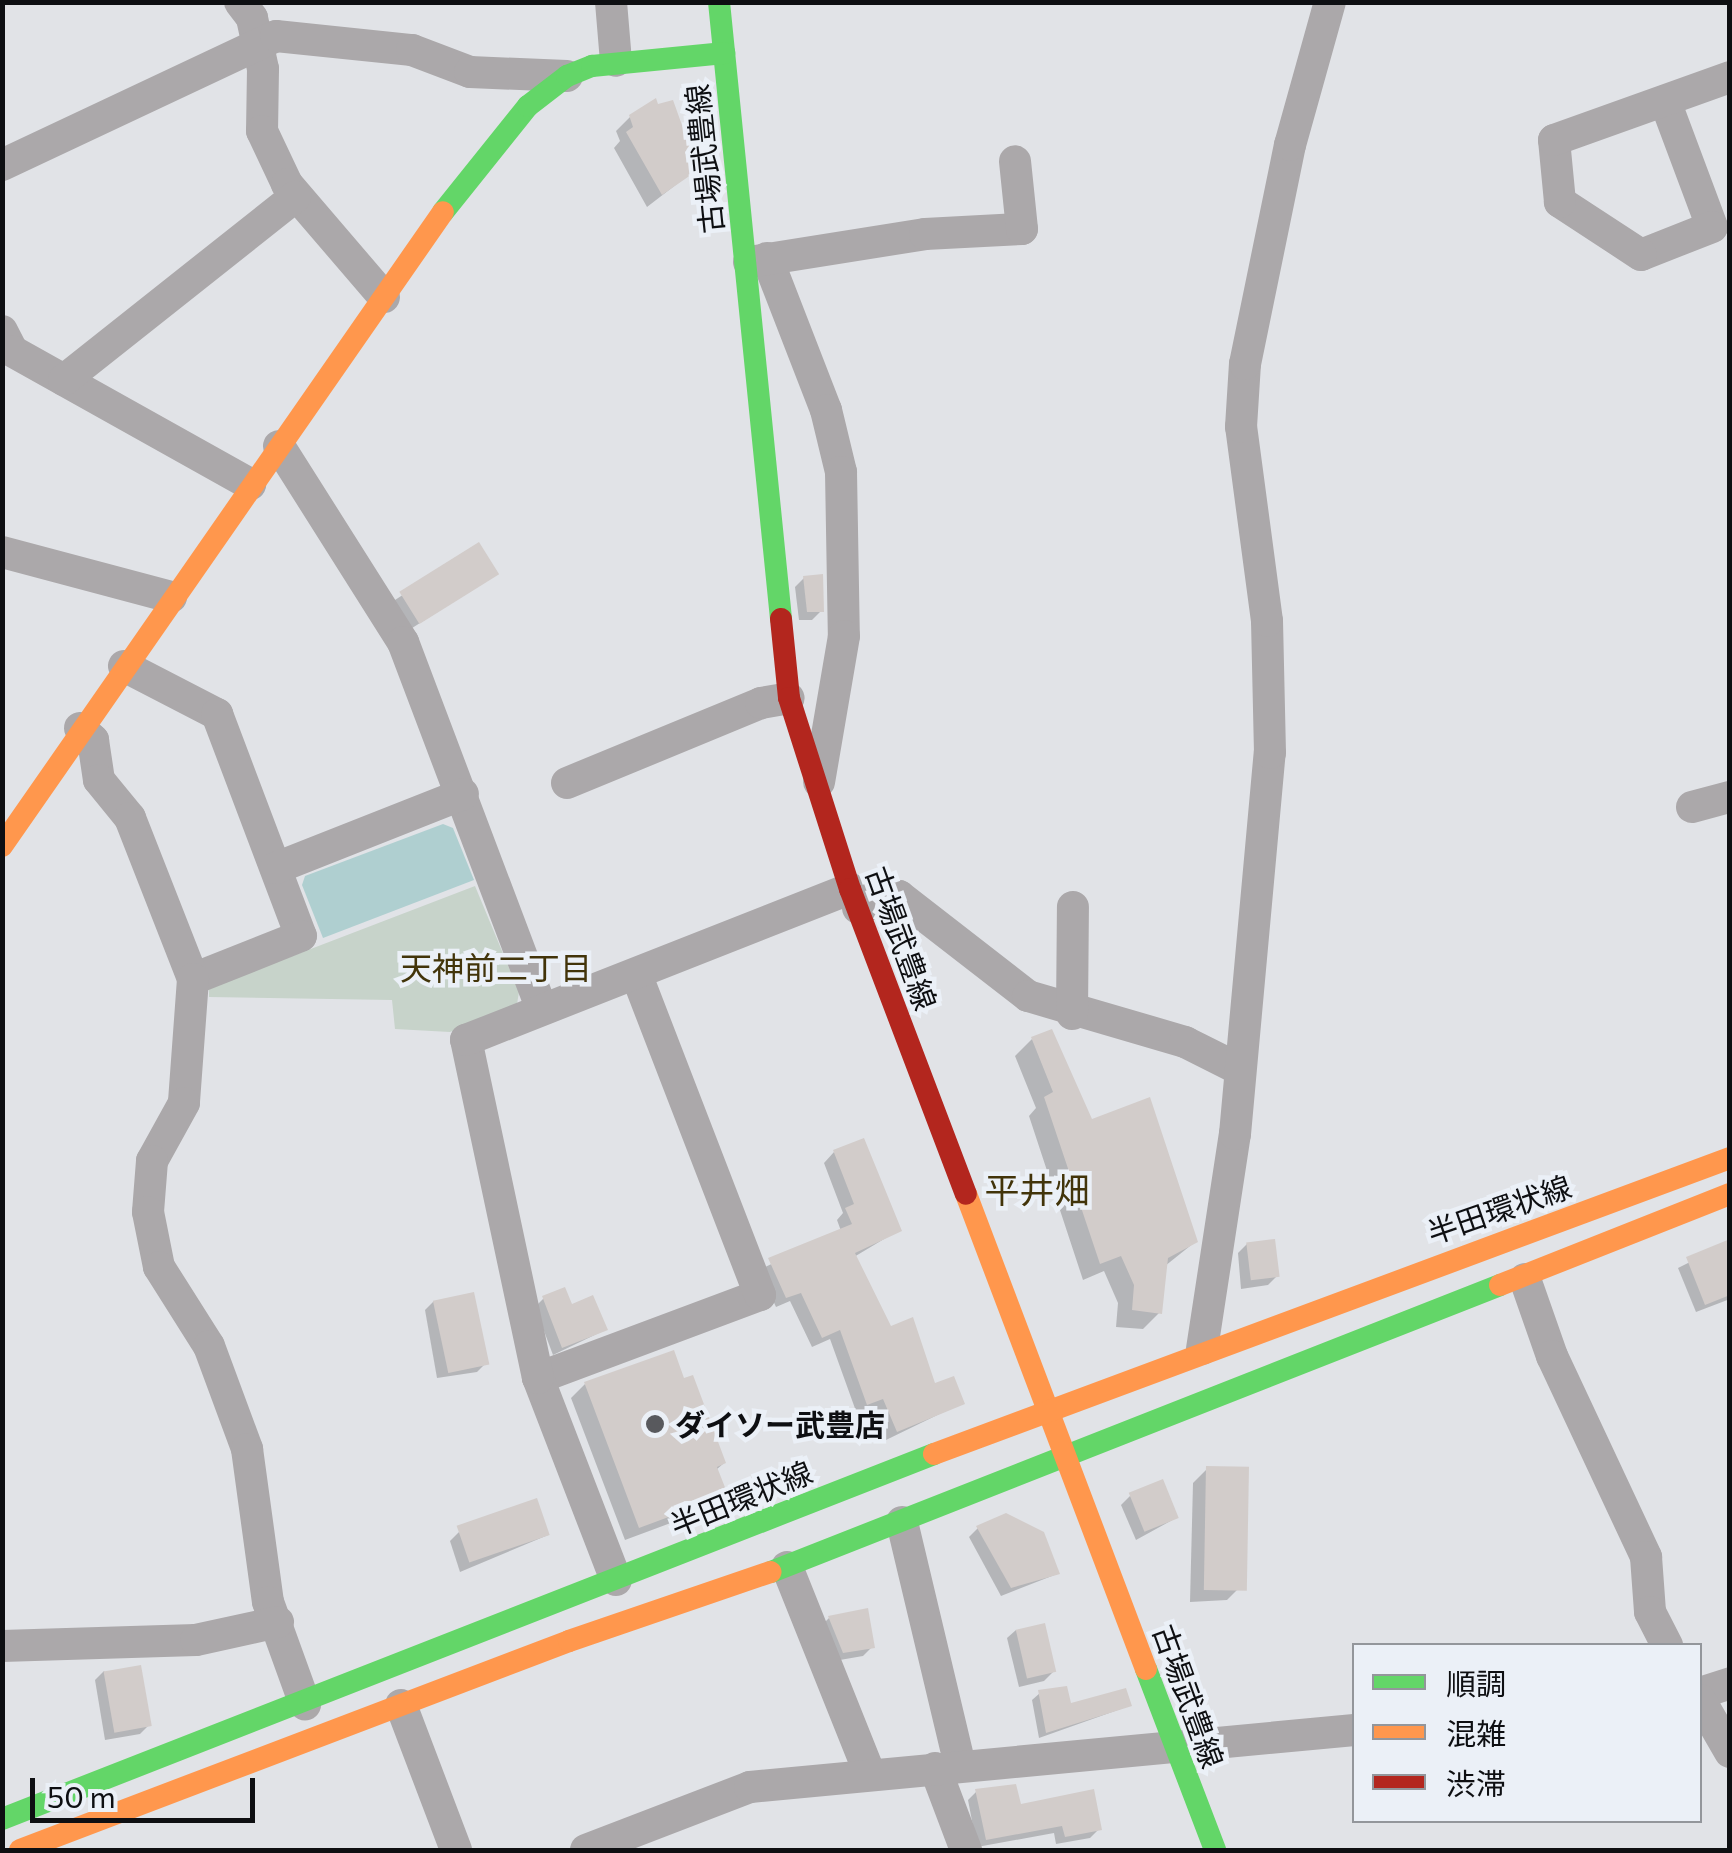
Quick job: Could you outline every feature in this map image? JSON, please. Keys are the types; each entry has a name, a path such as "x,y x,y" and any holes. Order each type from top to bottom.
{"main road":[{"path":"2,846 250,484 504,136 567,76 727,20"},
{"name":"古場武豊線","path":"727,20 756,261 789,698 854,898 1215,1850"},
{"name":"半田環状線","path":"2,1819 305,1704 1202,1349 1730,1158"},
{"path":"20,1850 401,1705 786,1567 1525,1279 1730,1194"}],"street":[{"path":"240,2 252,18 257,43 262,131 295,197 384,297"},
{"path":"610,2 616,60"},
{"path":"1202,1349 1239,1070 1270,753 1266,622 1240,427 1244,364 1290,145 1330,2"},
{"path":"2,166 276,36 412,50 470,72 567,76"},
{"path":"1665,102 1712,227 1641,255 1560,202 1554,140 1730,77"},
{"path":"817,792 844,636 842,472 826,410 756,261 925,234 1022,229 1015,161"},
{"path":"64,380 295,197"},
{"path":"2,332 12,350 250,484"},
{"path":"279,446 403,642 542,1009"},
{"path":"2,552 171,597"},
{"path":"124,666 217,714 301,936 194,979"},
{"path":"566,783 761,703 789,698"},
{"path":"80,728 93,740 99,780 130,818 194,979 184,1103 152,1160 148,1212 159,1268 209,1346 247,1449 268,1602 305,1704"},
{"path":"276,868 462,794"},
{"path":"1692,807 1730,797"},
{"path":"616,1580 538,1378 466,1040 636,974 854,898 899,896 1004,981 1072,1014 1185,1042 1239,1070"},
{"path":"1072,1014 1073,908"},
{"path":"538,1378 760,1295 636,974"},
{"path":"1525,1279 1552,1356 1646,1557 1650,1612 1666,1643"},
{"path":"902,1522 966,1850"},
{"path":"786,1567 870,1774"},
{"path":"2,1646 196,1640 278,1622"},
{"path":"1702,1696 1730,1683"},
{"path":"1702,1701 1730,1752"},
{"path":"401,1705 456,1850"},
{"path":"586,1850 624,1844 750,1787 1352,1730"}],"shaded area":[{"path":"475,886 519,992 517,1004 450,1032 395,1029 392,1000 209,997 209,988"}],"water":[{"path":"443,824 453,828 474,880 323,938 302,885 305,876"}],"building":[{"path":"656,98 658,104 673,100 698,170 662,195 626,132 633,127 629,115"},
{"path":"479,542 499,574 419,624 399,592"},
{"path":"823,574 824,612 807,612 803,576"},
{"path":"1052,1029 1092,1119 1150,1097 1198,1242 1168,1258 1162,1314 1132,1310 1134,1285 1121,1256 1100,1264 1044,1097 1053,1092 1031,1037"},
{"path":"864,1138 902,1231 855,1253 891,1326 913,1317 935,1383 954,1376 965,1404 897,1432 883,1399 867,1405 840,1330 822,1338 801,1293 786,1298 768,1258 852,1224 845,1208 854,1204 833,1150"},
{"path":"1275,1239 1280,1277 1251,1280 1246,1243"},
{"path":"1730,1239 1730,1295 1705,1305 1686,1257"},
{"path":"565,1287 572,1304 593,1295 608,1330 562,1348 542,1296"},
{"path":"474,1292 489,1364 448,1373 433,1301"},
{"name":"ダイソー武豊店","path":"674,1350 684,1378 693,1375 726,1463 717,1467 728,1495 639,1528 584,1382"},
{"path":"1206,1466 1249,1467 1247,1591 1204,1590"},
{"path":"1163,1479 1179,1518 1144,1532 1129,1493"},
{"path":"537,1498 550,1535 469,1563 457,1526"},
{"path":"1006,1513 1044,1532 1060,1574 1011,1588 976,1526"},
{"path":"868,1608 875,1648 843,1653 828,1616"},
{"path":"1045,1623 1056,1672 1027,1678 1016,1630"},
{"path":"141,1665 152,1726 114,1733 104,1672"},
{"path":"1067,1686 1071,1703 1126,1688 1132,1706 1046,1733 1038,1690"},
{"path":"1016,1784 1021,1804 1094,1789 1102,1830 1065,1837 1062,1826 986,1840 975,1789"}],"traffic: fast":[{"path":"719,2 781,619"},
{"path":"443,212 528,106 567,76 592,66 724,53"},
{"path":"771,1572 1500,1285"},
{"path":"2,1819 934,1454"},
{"path":"1146,1669 1215,1850"}],"traffic: slow":[{"path":"2,846 443,212"},
{"path":"934,1454 1730,1158"},
{"path":"966,1194 1146,1669"},
{"path":"1500,1285 1730,1194"},
{"path":"20,1850 569,1641 771,1572"}],"traffic: jam":[{"path":"781,619 789,698 850,889 966,1194"}],"place":[{"name":"ダイソー武豊店","path":"655,1424"}],"district":[{"name":"天神前二丁目","path":"496,967"},
{"name":"平井畑","path":"1037,1189"}]}
